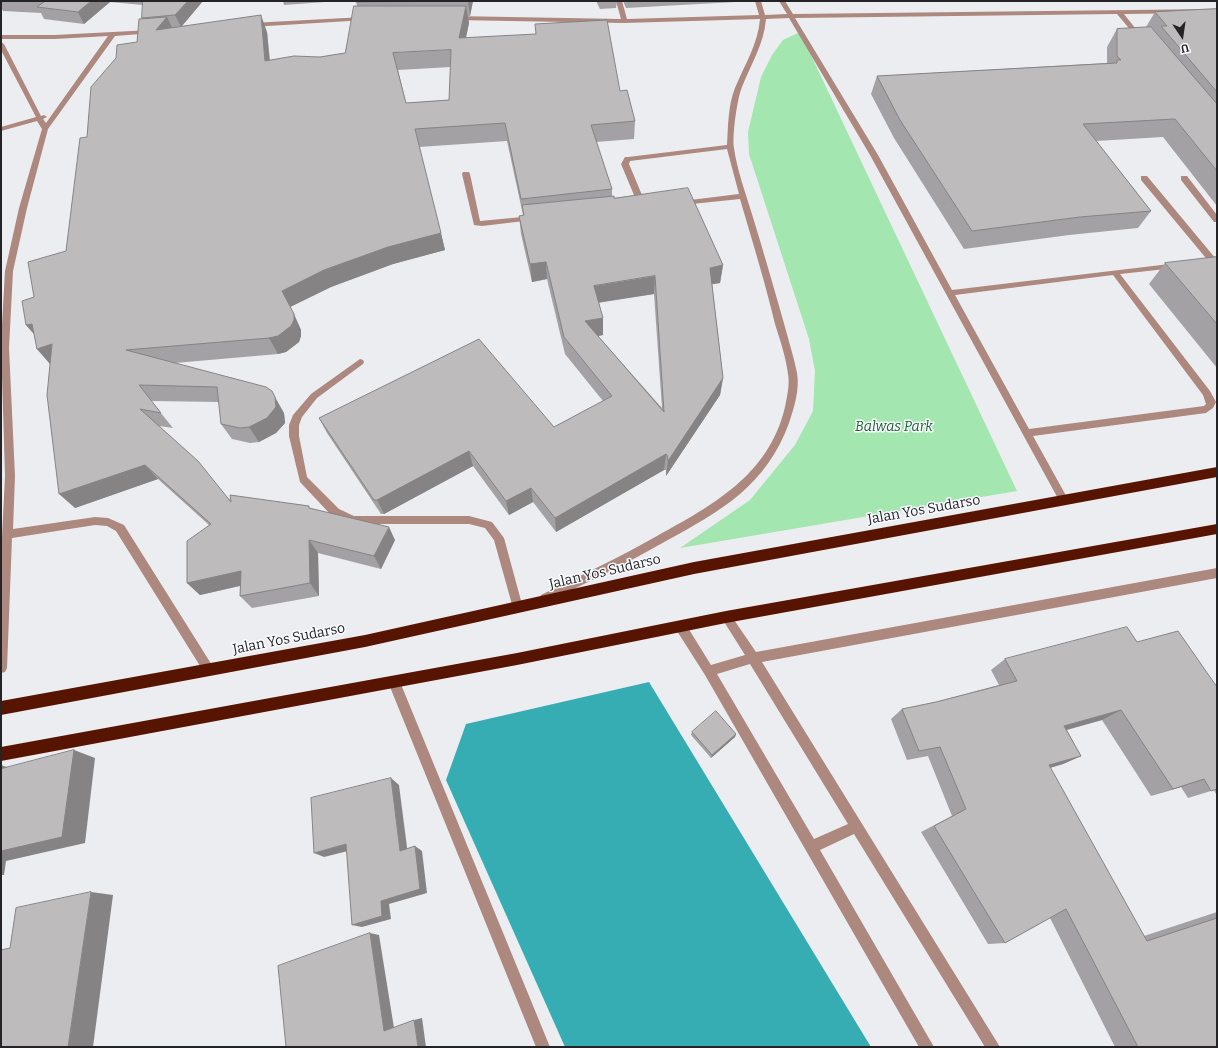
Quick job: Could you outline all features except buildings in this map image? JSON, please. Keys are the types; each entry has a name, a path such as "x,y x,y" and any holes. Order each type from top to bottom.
{"highway":[{"name":"Jalan Yos Sudarso","path":"1,708 365,640 518,608 694,568 1217,472"},
{"path":"1,754 394,682 726,618 1217,529"}],"street":[{"path":"619,1 624,21"},
{"path":"533,604 632,555 718,506 748,480 779,438 790,409 793,389 793,375 730,147 732,121 738,89 760,38 763,17 758,1"},
{"path":"782,1 874,154 1064,501"},
{"path":"447,18 624,21 792,16 1118,12 1157,8 1217,11"},
{"path":"1118,12 1143,42"},
{"path":"245,25 368,18"},
{"path":"1,37 22,38 112,35 159,31"},
{"path":"1,668 10,476 3,348 9,271 23,208 45,128 56,115 112,35"},
{"path":"1,44 45,128"},
{"path":"1,129 39,118 56,115"},
{"path":"643,207 625,164 628,159 730,147"},
{"path":"466,174 477,223 482,224 544,217"},
{"path":"1144,178 1212,261"},
{"path":"1184,178 1217,220"},
{"path":"672,204 744,196"},
{"path":"949,293 1183,264"},
{"path":"1026,433 1206,409 1210,406 1211,402 1207,393 1115,273"},
{"path":"360,362 314,396 298,415 294,425 294,436 303,479 335,512 353,520 469,520 488,525 499,538 518,608"},
{"path":"8,534 95,521 108,522 120,528 210,670"},
{"path":"709,671 753,658 1217,573"},
{"path":"726,618 753,658 993,1047"},
{"path":"681,627 709,671 928,1047"},
{"path":"394,682 543,1047"},
{"path":"811,847 857,826"}],"green space":[{"name":"Balwas Park","path":"800,32 1017,491 680,548 750,500 795,445 813,411 815,371 809,339 749,154 748,132 761,77 772,55 783,40"}],"water":[{"path":"649,682 871,1047 565,1047 446,780 466,724"}]}
